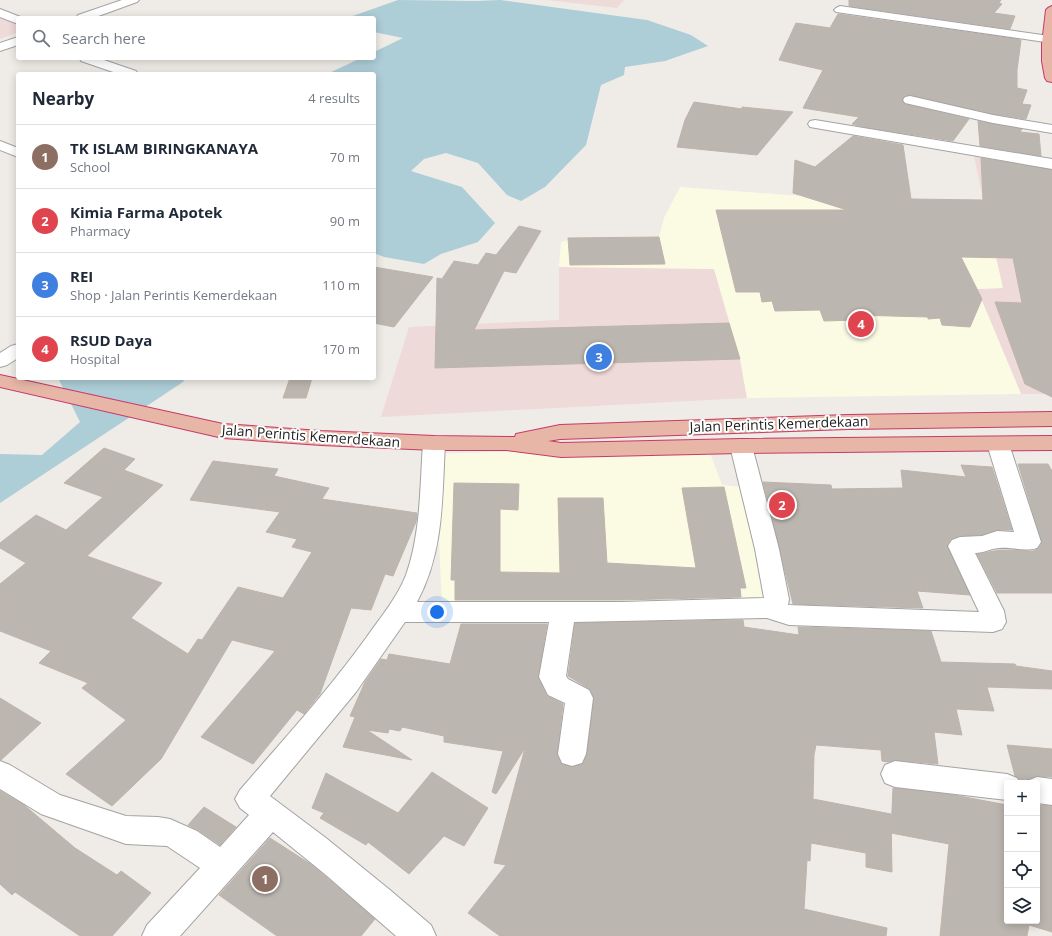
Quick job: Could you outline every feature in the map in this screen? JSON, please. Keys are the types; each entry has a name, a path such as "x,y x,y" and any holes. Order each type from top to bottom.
{"highway":[{"path":"1051,71 1049,40 1052,10"},
{"name":"Jalan Perintis Kemerdekaan","path":"0,382 223,431 321,438 434,443 507,443 561,450 741,446 1052,443"},
{"name":"Jalan Perintis Kemerdekaan","path":"507,443 560,432 848,422 1052,419"},
{"path":"848,422 860,445"}],"street":[{"path":"95,0 115,6"},
{"path":"88,16 133,0"},
{"path":"840,10 1049,40"},
{"path":"0,13 16,19"},
{"path":"0,47 16,42"},
{"path":"92,60 125,72"},
{"path":"910,100 987,118 1052,129"},
{"path":"815,124 1052,164"},
{"path":"0,145 16,152"},
{"path":"0,361 16,351"},
{"path":"420,936 361,885 271,813 250,799 347,684 399,612 418,574 424,548 434,443"},
{"path":"399,612 563,612 768,608 790,615 993,622 991,611 960,546 984,544 998,539 1029,542 998,444"},
{"path":"741,446 767,549 777,599 775,605 768,608"},
{"path":"563,612 552,676 558,687 579,698 572,754"},
{"path":"0,774 51,805 126,830 138,832 149,830 164,831 170,833 196,846 221,867"},
{"path":"895,774 1004,787"},
{"path":"1040,790 1052,792"},
{"path":"158,936 271,813"}],"shaded area":[{"path":"547,0 624,0 617,8"},
{"path":"0,13 16,19 16,33 0,39"},
{"path":"974,156 1052,169 1052,394 1021,394 977,289 1002,288"},
{"path":"680,187 842,199 984,204 1003,288 977,289 1021,394 747,398 740,359 714,269 559,267 561,242 568,240 659,237 664,218"},
{"path":"559,267 714,269 740,359 747,398 381,417 409,327 559,320"},
{"path":"707,445 722,485 752,488 786,603 442,607 435,454"}],"water":[{"path":"398,0 500,0 647,20 691,35 708,46 665,61 625,67 624,75 601,85 586,145 545,187 521,201 507,195 478,163 446,153 424,159 411,171 462,187 495,223 478,242 441,254 424,264 384,257 376,254 376,72 331,72 357,60 376,60 376,51 403,38 376,32 376,16 353,16"},
{"path":"59,380 184,380 0,503 0,454 42,455 80,422"}],"building":[{"path":"849,0 1001,0 999,3 1002,4 994,13 1015,16 1010,29 849,6"},
{"path":"838,14 1021,40 1017,70 1017,88 1027,90 1022,104 1031,105 1026,119 993,114 977,109 910,95 904,96 902,101 905,104 969,119 953,141 864,127 852,124 859,117 803,108 823,70 779,60 796,23 830,28"},
{"path":"694,102 742,109 742,107 793,112 757,155 677,147 685,120"},
{"path":"978,121 1022,129 1020,132 1039,134 1041,156 980,146"},
{"path":"853,136 903,145 911,199 983,200 981,158 1052,170 1052,397 1025,384 995,302 1022,303 1013,258 961,257 982,299 970,327 942,325 940,318 928,319 928,317 855,315 857,320 824,321 820,310 775,311 772,301 762,302 760,292 736,292 716,210 847,210 793,193 795,160 815,167"},
{"path":"519,226 541,231 516,273 504,271 474,330 729,323 740,359 435,368 437,278 442,279 454,261 478,265 486,253 496,255"},
{"path":"659,237 665,264 570,265 568,238"},
{"path":"376,267 433,277 394,327 376,323"},
{"path":"289,380 311,380 306,398 283,398"},
{"path":"104,448 135,459 124,470 163,485 87,556 162,583 131,618 188,654 198,639 202,640 238,587 283,598 312,552 292,547 297,539 266,532 280,512 190,500 213,461 278,469 274,476 329,488 322,499 417,513 416,522 393,576 385,574 371,610 351,608 320,694 304,714 297,710 253,764 201,737 275,651 232,640 161,759 112,806 66,774 126,720 82,688 88,683 39,663 51,651 0,631 0,584 26,563 0,548 0,543 36,515 66,530 103,497 64,483"},
{"path":"1018,464 1048,464 1052,471 1052,593 997,593 977,554 1000,550 1033,551 1038,549 1042,543"},
{"path":"961,465 992,467 1012,530 997,530 982,535 959,536 951,539 947,545 970,595 917,591 923,608 793,604 763,482 831,485 832,489 903,488 901,470 966,477"},
{"path":"454,483 519,484 518,510 500,509 500,572 560,573 558,498 603,498 607,563 696,568 682,488 724,487 746,588 740,588 741,597 621,600 455,600 455,580 451,580"},
{"path":"743,620 744,627 799,635 798,627 931,631 941,662 1015,664 1016,666 1052,671 1052,689 987,687 994,711 956,709 962,735 934,732 938,764 895,760 888,762 882,761 881,750 816,745 814,755 813,799 891,814 892,872 866,867 866,853 811,843 810,861 807,860 804,909 887,928 886,936 500,936 468,913 506,865 494,863 525,748 496,794 492,792 503,751 444,742 444,736 402,727 400,731 389,729 388,733 367,730 412,760 343,747 355,717 350,716 365,682 381,659 387,660 389,654 450,664 461,624 547,624 538,677 547,696 563,704 557,755 562,764 572,767 582,764 587,754 594,698 590,689 568,676 575,623"},
{"path":"0,698 41,723 1,760 0,760"},
{"path":"1007,745 1052,749 1052,777 1036,776 1026,780 1020,780 1018,777 1015,776"},
{"path":"432,772 488,808 464,846 444,836 409,874 368,842 366,845 320,818 324,813 312,808 326,773 398,813"},
{"path":"893,788 954,795 1004,804 1004,924 1040,924 1040,805 1052,806 1052,932 1029,925 1027,936 940,936 949,844 891,833"},
{"path":"0,791 24,805 75,848 117,875 121,871 151,893 112,936 80,936 15,892 12,895 0,884"},
{"path":"204,807 236,827 220,845 188,825"},
{"path":"270,838 312,865 375,919 361,936 277,936 219,895"}],"place":[{"name":"RSUD Daya","path":"861,324"},
{"name":"REI","path":"599,357"},
{"name":"Kimia Farma Apotek","path":"782,505"},
{"name":"TK ISLAM BIRINGKANAYA","path":"265,879"}]}
